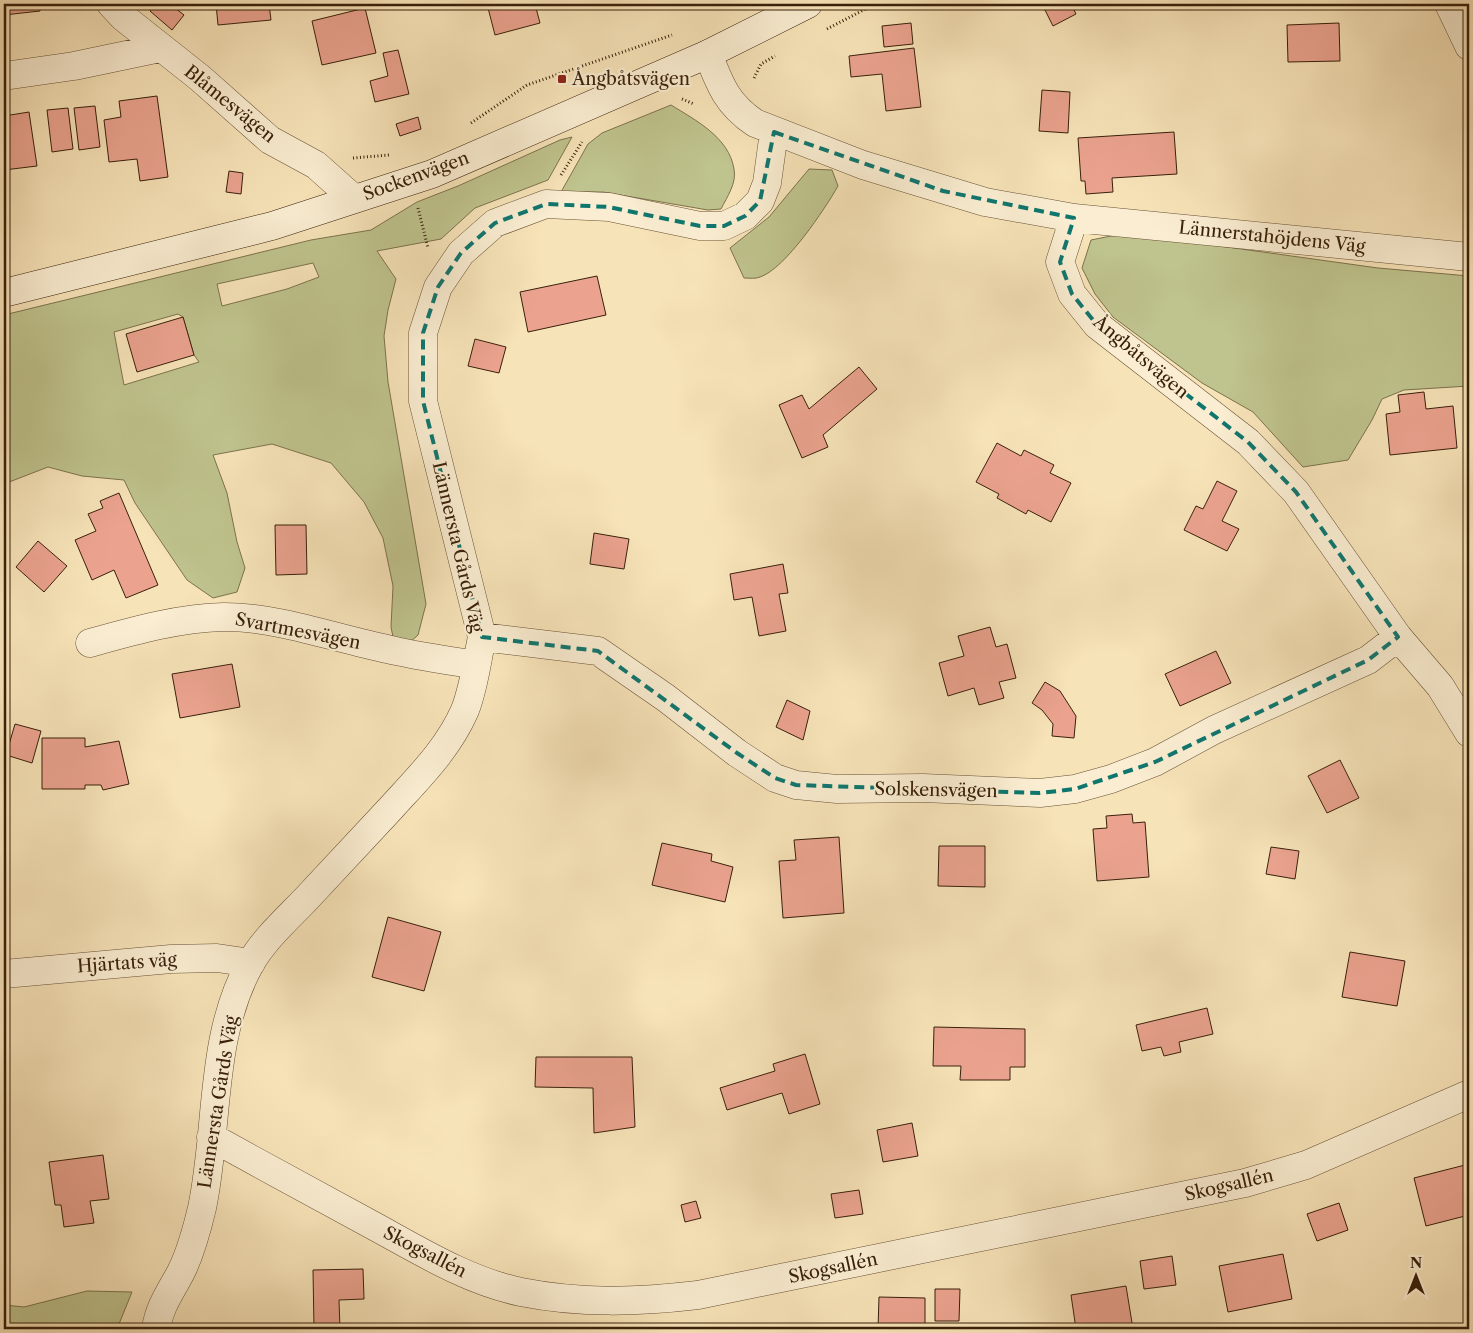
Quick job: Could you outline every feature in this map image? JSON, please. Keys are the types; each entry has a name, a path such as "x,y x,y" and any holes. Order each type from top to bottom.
{"street":[{"name":"Blåmesvägen","path":"111,4 160,48 200,78 270,140 316,165 353,198"},
{"name":"Sockenvägen","path":"4,293 272,226 353,198 432,174 708,54 808,4"},
{"path":"1449,4 1469,46"},
{"path":"4,76 74,66 160,48"},
{"path":"708,54 723,93 740,113 774,132 863,165 943,191 985,202 1074,218"},
{"name":"Lännersta Gårds Väg","path":"156,1329 169,1290 181,1271 192,1243 209,1169 211,1137 226,1028 250,963 291,916 428,769 449,741 465,710 482,637 423,401 423,332 438,287 461,253 495,223 546,204 609,206 700,226 724,226 745,216 760,201 767,183 774,132"},
{"name":"Lännerstahöjdens Väg","path":"1074,218 1469,257"},
{"name":"Ångbåtsvägen","path":"1074,218 1060,262 1072,294 1097,326 1248,442 1296,492 1398,636 1440,686 1469,733"},
{"name":"Svartmesvägen","path":"90,643 181,621 224,617 260,620 387,650 476,665"},
{"name":"Solskensvägen","path":"482,637 598,651 666,698 737,753 775,778 796,785 837,789 923,788 1040,793 1075,789 1111,779 1155,762 1214,730 1368,660 1398,636"},
{"name":"Hjärtats väg","path":"4,974 171,959 216,958 250,963"},
{"name":"Skogsallén","path":"211,1137 428,1256 485,1280 520,1291 558,1298 599,1302 650,1300 698,1295 1245,1184 1306,1165 1469,1094"}],"path":[{"path":"466,126 527,84 677,34"},
{"path":"417,202 430,255"}],"highlighted area":[{"path":"774,132 943,191 1074,218 1060,262 1072,294 1097,325 1248,442 1296,492 1398,637 1368,660 1155,762 1075,789 1040,793 796,785 775,778 737,753 598,651 482,637 423,401 423,333 438,287 461,253 495,223 546,204 609,207 700,226 724,226 745,216 760,201"}],"green space":[{"path":"671,105 710,131 731,158 735,174 731,190 721,209 708,210 603,192 561,192 588,144 602,133"},
{"path":"572,137 548,180 475,208 441,239 377,251 396,279 384,336 388,382 426,604 418,635 408,644 393,637 391,627 393,586 383,538 364,502 331,463 272,444 213,455 227,493 237,542 245,568 237,592 213,598 187,580 135,503 124,480 82,476 48,467 4,484 4,315 311,240 371,230 417,202 458,186 560,140","holes":["313,263 319,277 287,289 222,306 217,284","178,314 183,317 194,355 199,362 124,385 114,332"]},
{"path":"809,169 832,170 838,186 804,237 781,263 760,277 744,278 730,248 769,217"},
{"path":"1126,233 1378,268 1469,276 1469,386 1404,390 1382,399 1348,460 1303,467 1253,412 1202,383 1113,317 1095,294 1082,268 1091,240"},
{"path":"87,1291 132,1292 117,1329 4,1329 4,1305 24,1307"}],"building":[{"path":"4,4 40,4 40,11 4,15"},
{"path":"156,4 170,4 184,15 172,30 150,11"},
{"path":"216,4 269,4 271,20 218,25"},
{"path":"487,4 535,4 540,23 495,35"},
{"path":"1042,4 1071,4 1076,14 1053,26"},
{"path":"365,8 376,53 322,65 312,21"},
{"path":"911,23 913,44 884,47 882,26"},
{"path":"1339,23 1340,61 1288,62 1287,25"},
{"path":"914,48 921,107 886,111 882,74 851,77 849,56"},
{"path":"398,50 409,94 375,102 370,81 388,76 383,53"},
{"path":"1042,90 1070,92 1068,133 1039,131"},
{"path":"157,96 168,177 140,181 137,159 109,162 104,120 121,117 119,101"},
{"path":"95,106 100,147 79,150 74,108"},
{"path":"68,108 73,149 52,152 47,110"},
{"path":"29,112 37,166 4,170 4,116"},
{"path":"418,117 421,129 400,136 396,124"},
{"path":"1174,132 1177,174 1112,178 1113,192 1086,194 1085,181 1081,181 1078,138"},
{"path":"229,171 243,173 241,194 226,192"},
{"path":"597,276 606,315 528,332 520,292"},
{"path":"183,317 194,355 137,372 126,334"},
{"path":"475,339 506,347 499,373 468,366"},
{"path":"859,367 877,389 823,435 828,447 802,458 779,405 802,395 809,409"},
{"path":"1424,392 1426,409 1453,406 1457,448 1390,455 1386,414 1400,412 1398,395"},
{"path":"997,443 1021,456 1024,450 1054,465 1050,473 1071,483 1051,522 1028,510 1026,514 997,498 999,494 976,482"},
{"path":"1217,481 1237,491 1222,521 1239,529 1227,551 1184,530 1196,506 1203,509"},
{"path":"119,493 158,585 126,598 114,570 92,580 75,540 96,531 88,514 103,508 100,501"},
{"path":"275,525 306,525 307,574 276,575"},
{"path":"594,533 629,539 624,569 590,564"},
{"path":"38,541 67,566 44,592 16,567"},
{"path":"783,564 788,593 779,594 786,631 759,636 752,597 734,600 730,574"},
{"path":"990,627 996,647 1007,644 1016,678 999,682 1004,698 979,705 974,688 948,696 939,663 964,656 958,636"},
{"path":"1216,651 1231,683 1180,706 1165,674"},
{"path":"232,664 240,707 180,718 172,674"},
{"path":"1045,682 1060,691 1076,716 1074,738 1052,736 1053,724 1042,710 1032,703"},
{"path":"787,700 810,711 803,740 776,727"},
{"path":"15,724 41,731 32,763 6,755"},
{"path":"42,738 85,738 85,747 119,741 129,784 103,790 101,785 85,785 85,789 42,789"},
{"path":"1340,760 1359,798 1327,813 1308,776"},
{"path":"1132,814 1133,823 1145,822 1149,877 1097,881 1093,829 1107,828 1106,816"},
{"path":"839,837 844,913 783,918 779,861 796,860 794,840"},
{"path":"662,843 712,854 711,861 733,867 725,902 652,885"},
{"path":"939,846 985,846 985,887 938,886"},
{"path":"1271,847 1299,851 1295,879 1266,874"},
{"path":"388,917 441,932 424,991 372,977"},
{"path":"1350,952 1405,961 1397,1006 1342,997"},
{"path":"1207,1008 1213,1034 1179,1042 1181,1052 1164,1056 1161,1047 1142,1051 1136,1025"},
{"path":"934,1027 1025,1029 1025,1067 1010,1067 1010,1080 960,1080 961,1066 933,1066"},
{"path":"805,1054 820,1104 789,1114 782,1093 727,1110 720,1088 775,1071 773,1064"},
{"path":"536,1057 632,1057 635,1127 594,1133 593,1088 535,1087"},
{"path":"912,1123 918,1156 883,1162 877,1130"},
{"path":"103,1155 109,1199 90,1201 94,1223 64,1227 61,1205 55,1205 49,1162"},
{"path":"1469,1164 1469,1215 1426,1226 1414,1178"},
{"path":"859,1190 863,1214 835,1218 831,1194"},
{"path":"696,1201 701,1218 685,1222 681,1205"},
{"path":"1339,1203 1348,1230 1317,1241 1307,1214"},
{"path":"1283,1254 1292,1299 1228,1312 1219,1266"},
{"path":"1172,1256 1176,1285 1144,1289 1140,1261"},
{"path":"363,1269 364,1299 339,1300 340,1329 314,1329 313,1270"},
{"path":"1126,1286 1133,1329 1076,1329 1071,1295"},
{"path":"935,1289 960,1289 959,1321 935,1321"},
{"path":"879,1297 925,1298 925,1329 878,1329"}],"place":[{"name":"Ångbåtsvägen","path":"562,79"}]}
